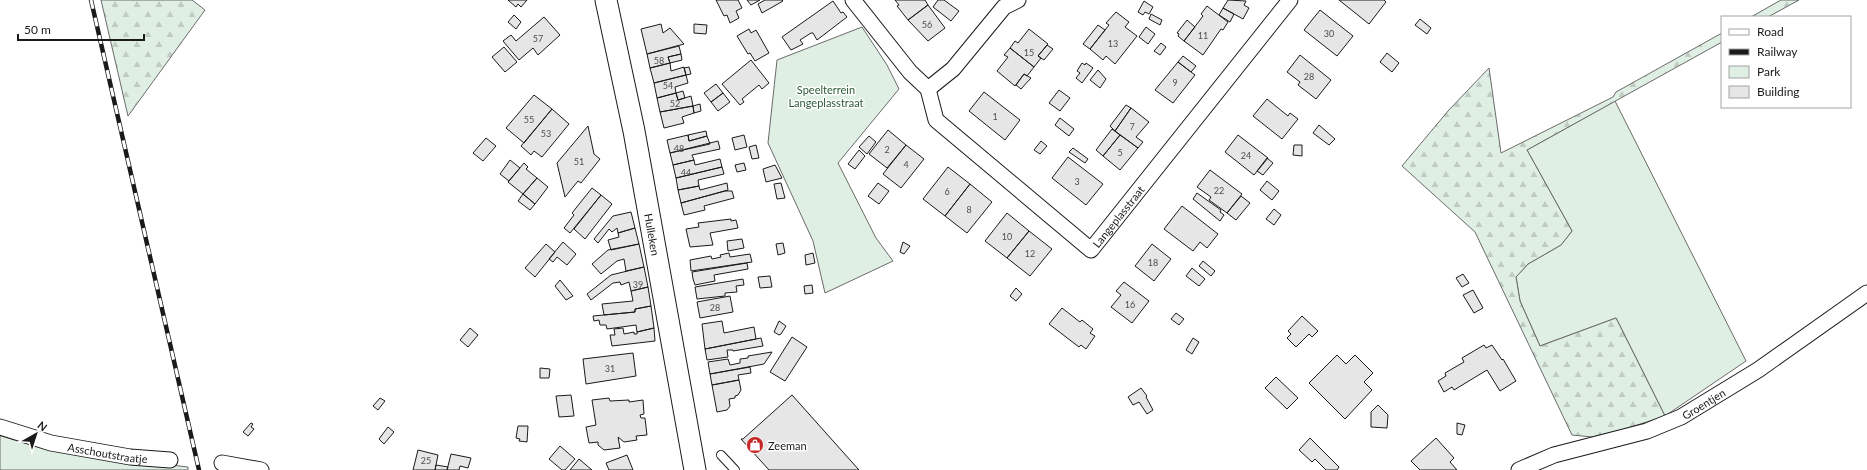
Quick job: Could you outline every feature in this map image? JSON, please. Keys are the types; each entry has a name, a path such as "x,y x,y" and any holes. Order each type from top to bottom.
{"main road":[{"name":"Hulleken","path":"606,0 634,131 695,470"}],"street":[{"path":"853,0 910,72 928,90 953,69 1004,6 1018,0"},
{"name":"Langeplasstraat","path":"928,90 936,120 1091,250 1290,0"},
{"name":"Groentjen","path":"1520,470 1554,455 1647,431 1681,418 1758,370 1867,293"},
{"name":"Asschoutstraatje","path":"0,427 51,443 130,457 170,460"},
{"path":"222,463 261,470"}],"lane":[{"path":"721,455 734,470"}],"green space":[{"path":"101,0 192,0 205,10 128,116"},
{"path":"1781,0 1799,0 1770,16 1753,16"},
{"name":"Speelterrein Langeplasstraat","path":"862,27 887,65 899,89 838,163 876,238 893,261 825,293 813,241 768,143 777,60"},
{"path":"1721,34 1721,43 1527,150 1572,231 1561,245 1528,264 1516,277 1520,301 1540,346 1616,318 1665,416 1622,430 1592,437 1572,435 1475,232 1402,166 1448,111 1489,68 1501,153 1613,97 1616,92"},
{"path":"1615,101 1746,361 1665,416 1616,318 1540,346 1520,301 1516,277 1528,264 1561,245 1572,231 1527,150"},
{"path":"0,433 110,458 188,467 188,470 0,470"}],"building":[{"path":"508,0 527,0 521,7 518,4 516,7"},
{"path":"716,0 738,0 742,8 736,11 739,18 730,23 727,15 724,16"},
{"path":"747,0 760,0 751,5"},
{"path":"765,0 783,1 762,13 758,4"},
{"path":"895,0 925,0 928,5 908,20 897,6 899,5"},
{"path":"938,0 944,0 959,11 951,21 933,7"},
{"path":"1228,0 1246,1 1244,5 1249,8 1243,19 1223,8"},
{"path":"1339,0 1384,0 1386,2 1369,24"},
{"path":"833,1 841,13 843,12 847,17 817,40 813,33 811,33 800,40 803,44 791,50 782,37"},
{"path":"1144,1 1153,7 1149,14 1145,12 1143,15 1138,12"},
{"path":"928,5 945,28 928,41 908,20"},
{"path":"1207,6 1228,22 1223,30 1221,29 1203,55 1184,41 1203,16 1201,14"},
{"path":"1223,8 1234,14 1230,22 1219,15"},
{"path":"1320,10 1353,36 1337,56 1304,30"},
{"path":"1116,12 1129,22 1125,27 1137,36 1115,64 1106,56 1103,60 1090,49 1109,25 1106,23"},
{"path":"1151,14 1162,20 1160,25 1149,19"},
{"path":"514,15 521,22 516,29 508,22"},
{"path":"544,17 560,35 538,55 533,48 519,60 503,41 511,35 516,41"},
{"path":"1420,19 1431,28 1427,34 1415,25"},
{"path":"1187,20 1195,27 1184,41 1178,36 1179,34 1177,33"},
{"path":"661,24 663,33 670,28 684,44 647,54 641,29"},
{"path":"694,24 707,25 706,34 694,33"},
{"path":"1098,25 1105,30 1090,49 1083,44"},
{"path":"1146,27 1155,34 1148,44 1139,37"},
{"path":"749,29 751,33 756,30 769,53 755,61 750,53 748,54 737,36"},
{"path":"1029,29 1048,44 1038,56 1041,58 1034,67 1010,48 1015,41 1018,43"},
{"path":"1161,43 1166,47 1160,55 1154,51"},
{"path":"1047,45 1053,49 1044,60 1038,56"},
{"path":"679,46 681,54 668,57 670,63 650,68 647,54"},
{"path":"504,47 517,62 505,72 492,57"},
{"path":"1010,48 1034,67 1027,76 1024,74 1015,86 997,71 1008,57 1004,55"},
{"path":"1387,53 1399,63 1392,72 1380,62"},
{"path":"681,54 682,60 670,63 668,57"},
{"path":"1300,55 1331,80 1316,99 1298,85 1300,82 1287,72"},
{"path":"1183,56 1196,66 1191,72 1178,62"},
{"path":"751,60 769,83 762,89 759,85 742,99 744,102 740,105 722,84"},
{"path":"1178,62 1195,75 1173,103 1155,90"},
{"path":"670,63 671,71 684,67 686,75 654,83 650,68"},
{"path":"1082,63 1085,65 1086,63 1093,68 1082,83 1076,78 1080,73 1077,71"},
{"path":"689,67 691,74 686,75 684,68"},
{"path":"1098,70 1106,79 1100,88 1090,80"},
{"path":"1024,74 1031,78 1021,89 1016,85"},
{"path":"686,75 688,83 675,87 676,93 657,98 654,83"},
{"path":"716,84 723,93 711,102 704,93"},
{"path":"1059,90 1070,98 1060,111 1049,103"},
{"path":"683,91 685,98 678,100 676,93"},
{"path":"984,92 1020,120 1005,140 969,111"},
{"path":"676,93 678,100 691,96 693,106 660,112 657,98"},
{"path":"723,93 730,102 718,111 711,102"},
{"path":"534,95 552,109 524,143 506,128"},
{"path":"1267,99 1288,116 1290,113 1298,119 1282,139 1253,116"},
{"path":"700,104 701,111 694,113 693,106"},
{"path":"1126,105 1131,108 1115,131 1110,126"},
{"path":"693,106 694,113 682,117 684,123 664,128 660,112"},
{"path":"1131,108 1149,122 1136,137 1143,142 1138,148 1115,131"},
{"path":"552,109 569,124 542,157 534,151 531,155 521,146"},
{"path":"1060,118 1074,129 1069,136 1055,125"},
{"path":"1319,125 1335,139 1329,145 1313,133"},
{"path":"588,126 594,154 600,159 581,183 578,181 565,197 557,163"},
{"path":"1112,129 1120,135 1103,156 1096,150"},
{"path":"888,130 906,145 887,168 869,154"},
{"path":"706,131 707,136 689,141 688,135"},
{"path":"688,135 689,141 707,136 710,144 670,153 667,140"},
{"path":"744,135 747,147 735,150 732,138"},
{"path":"1120,135 1138,148 1120,170 1103,156"},
{"path":"1238,135 1268,158 1254,175 1225,152"},
{"path":"869,136 876,142 867,154 859,147"},
{"path":"486,138 496,146 483,161 473,153"},
{"path":"718,141 720,149 692,155 694,160 673,165 670,153"},
{"path":"1041,141 1047,146 1040,154 1034,150"},
{"path":"756,145 759,158 752,159 749,147"},
{"path":"906,145 924,159 901,188 883,174"},
{"path":"1294,145 1302,145 1302,156 1293,155"},
{"path":"1073,148 1088,159 1085,163 1069,152"},
{"path":"859,150 865,156 855,169 848,164"},
{"path":"1068,157 1103,184 1086,205 1052,178"},
{"path":"1267,158 1273,163 1263,175 1257,171"},
{"path":"720,159 722,167 676,178 673,165 694,160 695,165"},
{"path":"510,160 520,168 509,181 500,174"},
{"path":"524,163 528,167 526,169 537,178 523,194 508,182"},
{"path":"744,163 746,170 737,172 735,165"},
{"path":"775,165 782,178 766,182 763,169"},
{"path":"722,167 724,174 698,180 699,186 678,190 676,178"},
{"path":"948,167 970,184 945,216 923,199"},
{"path":"1210,170 1242,194 1227,213 1209,200 1211,197 1197,187"},
{"path":"537,178 548,187 535,204 523,194"},
{"path":"1267,181 1279,191 1272,200 1260,190"},
{"path":"727,183 728,190 681,203 678,190 699,186 700,190"},
{"path":"781,183 785,198 777,199 774,184"},
{"path":"878,183 889,191 879,204 868,196"},
{"path":"970,184 992,202 967,233 945,216"},
{"path":"592,188 601,195 570,233 564,228 574,215 572,213"},
{"path":"725,191 732,191 734,198 704,206 705,210 684,215 681,203"},
{"path":"1197,193 1221,210 1220,212 1224,215 1220,221 1193,199"},
{"path":"523,194 535,204 530,210 518,201"},
{"path":"601,195 612,204 585,239 574,229"},
{"path":"1241,196 1250,203 1236,220 1227,213"},
{"path":"1182,206 1218,234 1207,248 1200,242 1193,251 1164,229"},
{"path":"1274,209 1281,215 1274,225 1266,219"},
{"path":"631,212 635,228 618,233 617,228 612,232 609,229 598,243 594,239 613,216"},
{"path":"1007,213 1029,231 1007,258 985,241"},
{"path":"731,219 731,221 736,220 738,228 710,233 713,245 690,247 686,229 699,227 698,223"},
{"path":"635,228 639,244 611,250 608,240 619,237 618,233"},
{"path":"1029,231 1052,249 1030,276 1007,258"},
{"path":"742,239 744,248 728,251 727,241"},
{"path":"563,242 576,254 567,265 557,257 553,262 549,259"},
{"path":"903,242 910,246 904,254 900,252"},
{"path":"783,243 785,253 778,255 776,244"},
{"path":"546,244 555,252 535,277 525,268"},
{"path":"639,244 644,267 626,271 624,259 617,261 601,274 592,264 608,250"},
{"path":"1152,244 1171,259 1154,281 1135,266"},
{"path":"729,253 730,257 750,254 752,262 691,271 690,260 711,256 712,259"},
{"path":"813,253 815,263 806,265 805,255"},
{"path":"1203,261 1215,271 1211,276 1199,266"},
{"path":"747,263 748,269 714,275 715,281 695,285 692,272"},
{"path":"644,267 648,287 631,291 629,282 621,285 620,282 613,283 591,300 587,294 611,275"},
{"path":"1192,268 1205,279 1199,286 1186,276"},
{"path":"1463,274 1469,283 1462,287 1456,278"},
{"path":"770,276 772,287 760,288 758,277"},
{"path":"743,279 744,285 736,286 737,292 725,293 725,296 697,299 695,287"},
{"path":"560,280 573,296 566,300 555,286"},
{"path":"1124,282 1149,301 1132,323 1111,307 1121,295 1116,291"},
{"path":"812,285 813,293 805,294 804,286"},
{"path":"648,287 651,306 635,309 635,312 604,315 602,304 633,301 631,291"},
{"path":"1016,288 1022,294 1016,301 1010,296"},
{"path":"1473,290 1483,308 1474,313 1463,295"},
{"path":"730,296 733,312 700,318 697,302"},
{"path":"651,306 654,328 637,332 636,325 607,329 606,325 600,325 599,320 594,321 593,316 635,312 635,309"},
{"path":"1062,308 1080,322 1082,320 1093,329 1090,333 1095,336 1086,349 1081,345 1079,347 1049,324"},
{"path":"1176,313 1184,319 1179,325 1171,319"},
{"path":"1302,316 1318,331 1312,337 1309,334 1296,347 1287,338 1291,334 1288,331"},
{"path":"722,321 724,333 754,327 756,339 705,349 702,324"},
{"path":"779,321 786,326 779,335 774,332"},
{"path":"470,328 478,335 468,347 460,340"},
{"path":"623,328 624,334 634,332 634,334 637,334 637,332 654,328 655,341 612,346 610,335 615,335 614,329"},
{"path":"792,337 807,347 785,381 770,372"},
{"path":"761,338 763,346 733,351 727,350 728,357 707,360 705,349"},
{"path":"1193,338 1199,342 1192,354 1186,350"},
{"path":"1484,345 1486,348 1492,345 1502,360 1503,359 1516,381 1500,391 1487,370 1454,390 1452,387 1444,392 1438,381 1446,376 1445,373 1464,362 1462,358"},
{"path":"772,352 764,364 710,374 708,362 728,359 730,365 740,363 740,359 748,358 748,356"},
{"path":"633,353 636,376 586,384 583,359"},
{"path":"1337,355 1346,364 1355,355 1373,373 1364,382 1372,390 1345,419 1309,383"},
{"path":"750,367 751,373 738,375 739,380 712,385 710,374"},
{"path":"540,368 550,369 549,378 540,378"},
{"path":"1276,377 1298,398 1287,409 1265,388"},
{"path":"739,380 741,390 738,395 735,396 735,398 729,399 730,406 727,410 717,412 712,385"},
{"path":"1141,388 1147,396 1146,397 1153,410 1147,414 1139,402 1133,405 1128,397"},
{"path":"571,395 574,416 559,417 556,396"},
{"path":"792,395 859,470 769,470 741,439 743,439"},
{"path":"380,398 385,401 378,410 373,406"},
{"path":"609,398 610,401 629,400 629,402 643,400 644,414 640,415 641,418 645,418 647,435 636,436 637,440 624,442 618,437 620,448 604,450 598,445 598,442 589,443 586,427 596,425 592,400"},
{"path":"1378,405 1388,415 1387,428 1371,427 1371,412"},
{"path":"251,423 253,424 251,427 254,429 248,436 243,432"},
{"path":"1457,423 1465,425 1462,435 1457,434"},
{"path":"518,426 528,426 527,442 519,441 520,439 516,438"},
{"path":"388,427 394,432 384,444 379,439"},
{"path":"1310,438 1339,467 1337,470 1326,470 1315,459 1312,462 1299,450"},
{"path":"1436,438 1454,458 1450,462 1457,470 1420,470 1411,461"},
{"path":"560,446 575,459 565,470 562,470 549,459"},
{"path":"418,450 438,455 435,470 413,470"},
{"path":"451,454 471,458 468,468 460,466 459,470 447,470"},
{"path":"627,455 633,470 609,470 606,463"},
{"path":"579,459 592,470 570,470"},
{"path":"436,465 448,467 447,470 435,470"}],"railway":[{"path":"91,0 199,470"}],"place":[{"name":"Zeeman","path":"755,445"}]}
